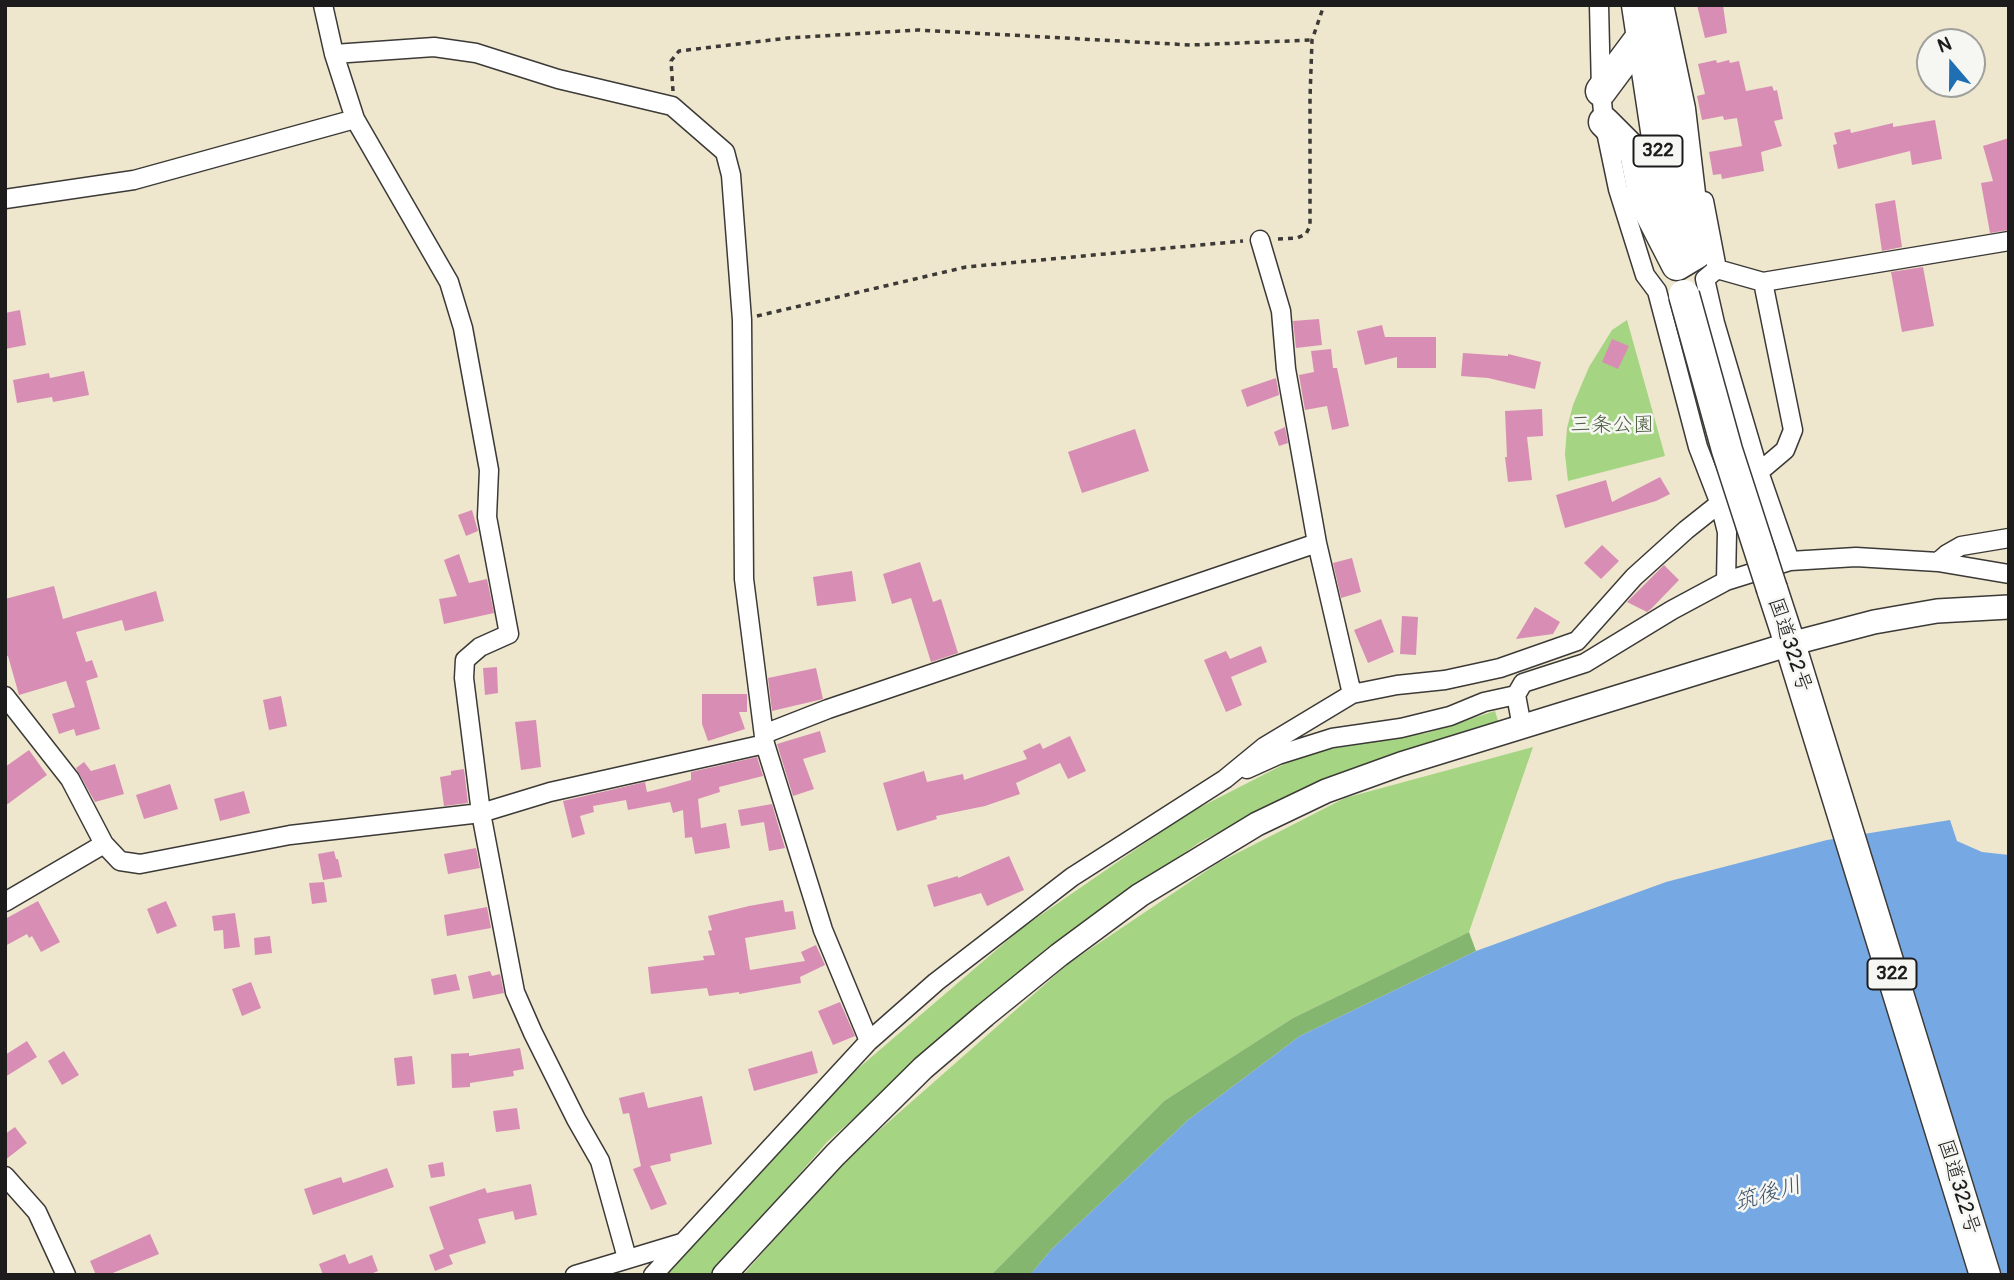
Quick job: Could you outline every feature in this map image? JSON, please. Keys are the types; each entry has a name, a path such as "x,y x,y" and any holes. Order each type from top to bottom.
{"highway":[{"name":"国道322号","path":"1637,5 1677,265 1684,295 1727,450 1790,644 1985,1275"},
{"path":"1604,122 1635,153 1644,203 1677,265 1697,253 1680,109 1658,5"},
{"path":"1601,91 1642,36"}],"street":[{"path":"323,5 334,54 355,118 449,282 463,328 489,470 487,517 509,634 480,647 465,660 464,678 481,813 516,992 533,1033 600,1161 627,1258"},
{"path":"1599,5 1604,122 1618,188 1645,275 1657,291 1698,447 1720,504 1727,531 1726,581"},
{"path":"1672,5 1680,109 1698,167 1717,269"},
{"path":"334,54 434,47 476,53 558,79 673,106 725,152 731,175 742,320 744,579 765,739 823,930 869,1041"},
{"path":"5,199 134,180 355,118"},
{"path":"1260,240 1281,310 1286,369 1317,543 1352,694"},
{"path":"1717,269 1763,282 2009,241"},
{"path":"1717,269 1706,279 1714,323 1759,472 1790,561"},
{"path":"653,1275 869,1041 936,982 1072,877 1226,779 1264,747 1352,694 1397,685 1445,680 1500,668 1577,641 1633,577 1785,450 1793,430 1763,282"},
{"path":"1938,562 1961,546 2009,538"},
{"path":"5,696 70,779 104,844 120,861 140,864 290,835 481,813 550,792 765,739 828,709 1317,543"},
{"path":"1522,727 1516,695 1522,683 1586,663 1672,610 1726,581 1790,561 1856,557 1938,562 2009,574"},
{"path":"724,1275 835,1155 923,1068 985,1014 1140,895 1257,824 1326,791 1401,764 1790,644 1874,622 1937,611 2009,607"},
{"path":"1226,779 1278,755 1332,738 1401,728 1516,695"},
{"path":"5,902 104,844"},
{"path":"5,1176 37,1212 66,1275"},
{"path":"575,1275 681,1242"}],"path":[{"path":"742,320 966,267 1297,238 1306,234 1310,226 1312,40 1324,5"},
{"path":"673,106 671,61 679,51 788,38 918,30 1191,45 1312,40"}],"green space":[{"name":"三条公園","path":"1627,320 1665,456 1568,481 1565,454 1567,428 1573,405 1589,367 1612,330"},
{"path":"1495,711 1498,721 1325,778 1200,842 1047,948 827,1142 712,1275 662,1275 805,1114 1022,928 1187,814 1306,753 1427,733"},
{"path":"1533,747 1469,932 1293,1018 1164,1101 991,1275 743,1275 842,1163 1068,964 1218,863 1345,798"},
{"path":"1469,932 1476,951 1300,1036 1188,1120 1052,1249 1030,1275 991,1275 1164,1101 1293,1018"}],"water":[{"name":"筑後川","path":"1950,820 1957,841 1982,852 2009,855 2009,1275 1030,1275 1052,1249 1188,1120 1300,1036 1476,951 1666,882 1827,840"}],"building":[{"path":"1697,5 1723,5 1727,33 1705,38"},
{"path":"1716,60 1717,63 1739,61 1746,91 1772,86 1774,91 1777,90 1783,119 1774,121 1782,146 1761,152 1764,171 1722,179 1721,174 1713,175 1709,152 1742,146 1737,118 1724,120 1723,116 1702,120 1697,96 1705,94 1698,64"},
{"path":"1935,120 1942,159 1912,165 1910,151 1838,169 1833,145 1837,144 1834,133 1850,129 1851,133 1893,123 1893,127"},
{"path":"2009,138 2009,230 1990,233 1981,183 1993,181 1983,146"},
{"path":"1895,200 1902,247 1882,251 1875,204"},
{"path":"1923,267 1934,326 1902,332 1891,272"},
{"path":"20,310 26,345 5,349 5,313"},
{"path":"1319,319 1322,345 1296,348 1293,321"},
{"path":"1382,325 1385,337 1436,337 1436,368 1397,368 1397,357 1365,365 1357,331"},
{"path":"1612,339 1629,346 1618,369 1602,362"},
{"path":"1331,349 1333,368 1337,368 1349,426 1332,430 1327,406 1305,410 1299,375 1314,372 1311,351"},
{"path":"1463,353 1508,354 1541,362 1535,389 1488,378 1461,376"},
{"path":"84,371 89,395 53,402 52,397 17,403 13,380 49,373 50,378"},
{"path":"1276,378 1279,395 1247,407 1241,390"},
{"path":"1542,409 1543,436 1527,437 1532,480 1508,482 1505,411"},
{"path":"1285,427 1288,443 1279,446 1274,432"},
{"path":"1135,429 1149,471 1082,493 1068,452"},
{"path":"1660,477 1670,494 1656,501 1565,528 1556,495 1606,480 1612,502"},
{"path":"472,510 478,531 466,536 458,515"},
{"path":"1602,545 1619,561 1601,579 1584,563"},
{"path":"459,554 469,583 487,579 494,613 444,624 439,599 457,596 444,560"},
{"path":"1352,558 1361,592 1341,598 1333,563"},
{"path":"920,562 933,602 941,599 958,653 931,662 911,598 892,604 883,574"},
{"path":"1664,565 1679,580 1651,609 1647,612 1627,602"},
{"path":"852,571 856,601 817,606 813,577"},
{"path":"54,586 63,619 156,591 164,621 125,631 122,620 76,632 86,662 92,660 98,677 86,681 100,729 76,736 74,729 59,734 52,714 75,707 66,681 19,695 8,656 5,657 5,599"},
{"path":"1535,607 1560,622 1553,634 1516,639"},
{"path":"1402,616 1418,617 1416,655 1400,654"},
{"path":"1381,619 1394,652 1368,663 1354,630"},
{"path":"1261,646 1267,662 1231,677 1242,705 1226,712 1204,660 1226,651 1230,659"},
{"path":"497,667 498,693 485,695 483,668"},
{"path":"816,668 823,699 772,711 768,678"},
{"path":"702,694 747,694 747,712 739,712 745,729 708,741 702,724"},
{"path":"281,696 287,726 269,730 263,700"},
{"path":"536,720 541,767 521,770 515,722"},
{"path":"820,731 826,752 803,759 814,789 793,796 777,744"},
{"path":"1070,736 1086,771 1068,779 1060,763 1016,783 1020,794 985,806 936,816 937,819 897,831 883,783 924,771 927,782 963,774 964,780 1027,759 1023,751 1040,743 1043,749"},
{"path":"29,750 47,775 5,806 5,767"},
{"path":"757,757 763,776 719,787 720,792 698,799 701,828 726,823 730,848 695,854 692,837 685,838 683,810 673,813 670,802 628,810 626,800 593,806 594,812 580,816 585,834 572,838 563,801 645,782 647,792 691,780 691,772"},
{"path":"84,762 91,771 115,764 124,794 95,802 76,768"},
{"path":"464,769 468,803 444,806 440,777 451,775 451,771"},
{"path":"170,784 178,809 144,819 136,795"},
{"path":"244,791 250,813 220,821 214,799"},
{"path":"772,804 785,848 769,851 764,822 741,826 738,810"},
{"path":"476,848 480,868 448,874 444,854"},
{"path":"334,851 342,877 323,880 318,854"},
{"path":"1009,856 1024,890 987,906 981,893 934,907 927,885 958,878"},
{"path":"324,882 327,902 312,904 309,883"},
{"path":"783,900 785,912 793,911 796,929 745,938 750,970 805,961 801,952 816,945 825,965 800,977 801,983 739,994 709,996 707,988 651,994 648,967 704,960 703,956 715,955 708,931 712,930 708,916"},
{"path":"38,901 60,942 41,952 32,936 29,938 27,934 5,946 5,919"},
{"path":"166,901 177,926 157,934 147,909"},
{"path":"487,907 491,928 447,936 444,915"},
{"path":"235,913 240,947 224,949 223,930 214,931 212,916"},
{"path":"270,936 272,953 255,955 254,938"},
{"path":"490,971 492,976 500,974 504,993 473,999 468,976"},
{"path":"456,974 460,990 434,995 431,979"},
{"path":"251,982 261,1008 242,1016 232,989"},
{"path":"840,1002 855,1036 833,1045 818,1011"},
{"path":"27,1041 37,1057 5,1077 5,1055"},
{"path":"520,1048 524,1069 513,1071 514,1076 470,1083 470,1087 452,1088 451,1054 469,1053 469,1056"},
{"path":"64,1051 79,1075 62,1085 48,1061"},
{"path":"812,1051 818,1073 754,1091 748,1069"},
{"path":"412,1056 415,1084 397,1086 394,1058"},
{"path":"644,1092 648,1108 702,1096 712,1144 670,1154 671,1161 650,1166 667,1204 651,1210 633,1169 641,1166 629,1113 623,1114 619,1098"},
{"path":"517,1108 520,1129 496,1132 493,1111"},
{"path":"15,1127 27,1143 5,1160 5,1134"},
{"path":"443,1162 445,1176 431,1178 428,1165"},
{"path":"387,1168 394,1187 313,1215 304,1189 341,1177 343,1183"},
{"path":"531,1184 537,1215 515,1220 513,1211 478,1219 486,1243 449,1255 453,1264 435,1271 429,1255 444,1249 429,1207 485,1188 487,1193"},
{"path":"150,1234 159,1254 108,1275 96,1275 90,1261"},
{"path":"345,1254 349,1264 372,1255 378,1271 368,1275 323,1275 319,1264"}]}
